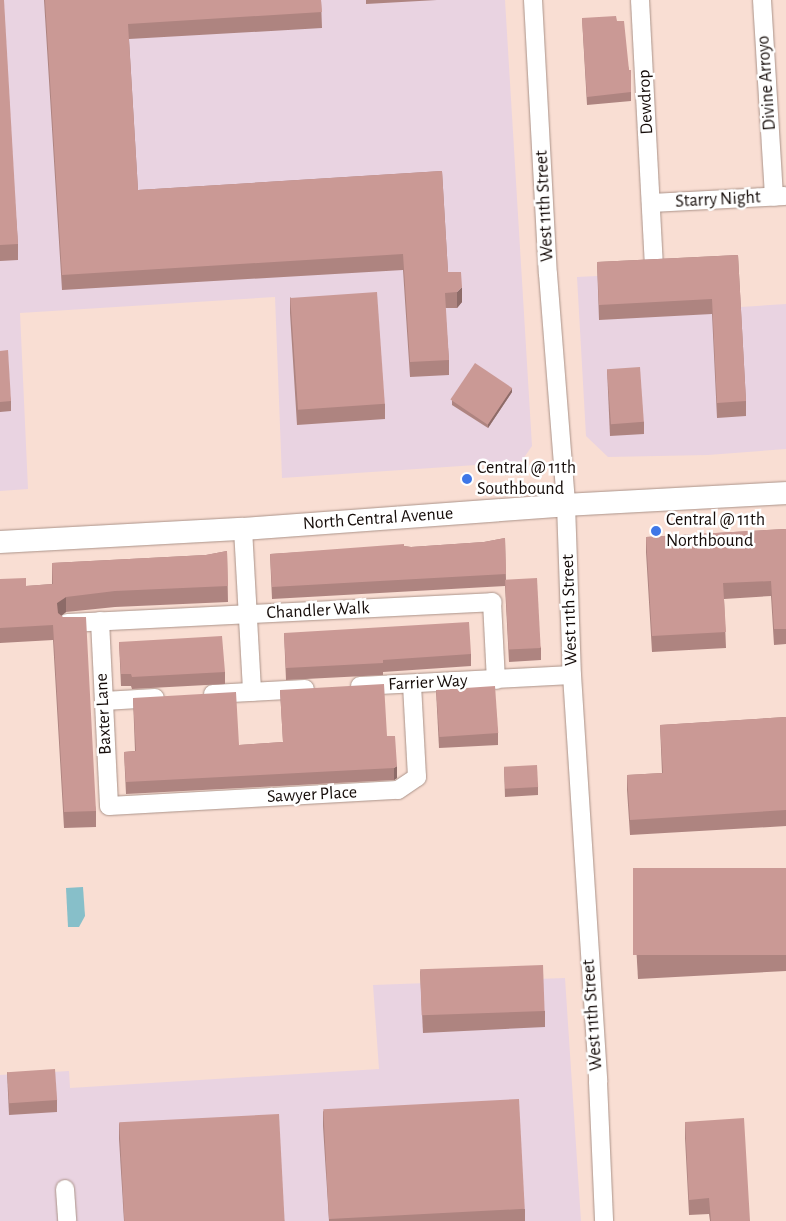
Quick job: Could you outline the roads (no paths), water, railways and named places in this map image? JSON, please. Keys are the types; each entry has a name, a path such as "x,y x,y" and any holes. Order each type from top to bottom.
{"main road":[{"name":"North Central Avenue","path":"0,542 243,529 566,505 786,492"}],"street":[{"name":"West 11th Street","path":"533,0 548,274 566,505 572,675 598,1082 604,1221"},
{"name":"Dewdrop","path":"640,0 654,263"},
{"name":"Divine Arroyo","path":"762,0 780,197"},
{"name":"Starry Night","path":"651,203 780,197"},
{"path":"243,529 252,692"},
{"name":"Chandler Walk","path":"67,623 492,602 496,680"},
{"name":"Baxter Lane","path":"100,621 109,806"},
{"name":"Farrier Way","path":"343,687 572,675"},
{"name":"Sawyer Place","path":"109,806 398,790 417,777 412,684"},
{"path":"192,695 323,688"},
{"path":"104,701 173,697"},
{"path":"65,1189 67,1221"}],"water":[{"path":"83,887 85,916 79,927 68,927 66,888"}],"place":[{"name":"Central @ 11th Southbound","path":"467,479"},
{"name":"Central @ 11th Northbound","path":"656,531"}]}
